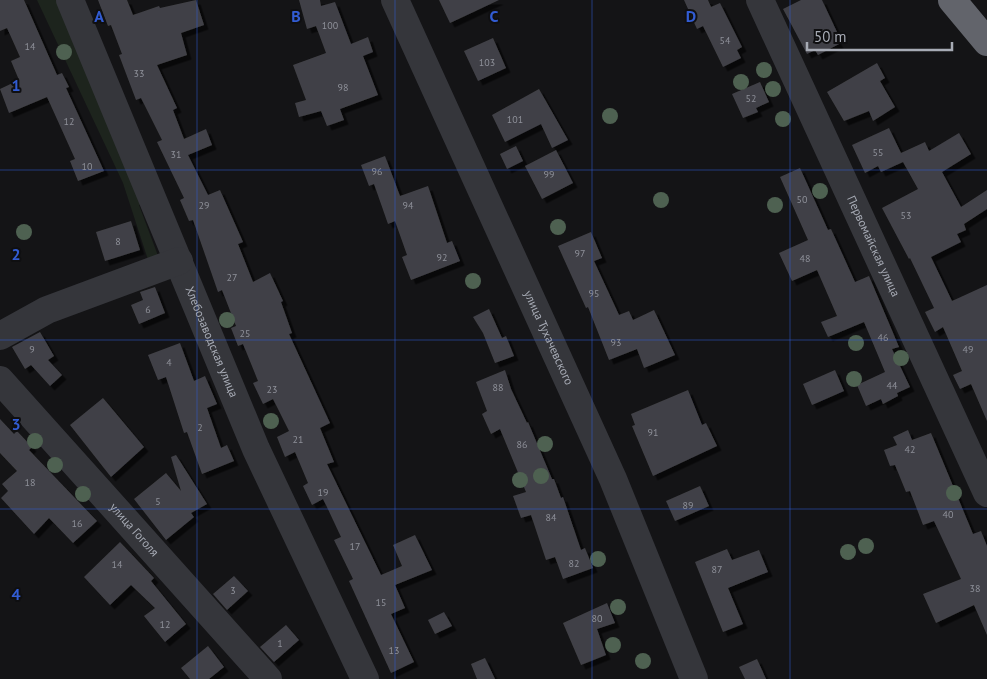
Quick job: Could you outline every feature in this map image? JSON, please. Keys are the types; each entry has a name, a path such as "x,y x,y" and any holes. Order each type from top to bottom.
{"highway":[{"path":"952,0 987,42"}],"street":[{"name":"Хлебозаводская улица","path":"70,0 256,448 365,679"},
{"name":"улица Тухачевского","path":"395,0 613,479 694,679"},
{"name":"Первомайская улица","path":"760,0 987,493"},
{"path":"0,336 47,310 179,261"},
{"name":"улица Гоголя","path":"0,380 268,679"}],"shaded area":[{"path":"37,0 57,0 146,202 139,205 160,261 150,266 123,183"}],"building":[{"path":"0,0 24,0 57,75 62,73 69,87 66,88 104,171 78,181 70,161 75,159 47,97 9,113 0,89 19,80 11,61 20,57 7,28 0,31"},
{"path":"98,0 127,0 133,15 159,6 160,8 196,0 204,25 181,33 187,55 157,65 177,108 173,110 184,139 206,129 212,145 188,155 208,195 220,190 243,242 238,244 253,282 270,273 283,301 281,302 292,333 289,334 330,423 320,428 334,462 327,464 381,575 402,566 393,545 415,535 432,570 395,585 405,608 391,614 414,662 391,673 349,581 353,579 334,540 341,537 326,505 323,499 312,505 303,486 308,483 295,452 285,457 277,437 289,431 273,399 263,404 253,383 258,381 243,344 238,346 231,328 236,326 222,290 218,292 193,220 189,221 180,200 184,198 157,142 162,140 141,98 136,100 119,55 122,54 111,25 108,26"},
{"path":"299,0 320,0 321,6 335,2 351,44 368,37 373,52 363,56 378,95 340,109 344,120 327,126 321,111 299,117 295,103 306,100 293,65 326,53 316,26 307,29"},
{"path":"439,0 499,0 450,23"},
{"path":"684,0 708,0 711,7 720,3 742,47 737,50 741,58 723,67 703,26 697,29"},
{"path":"801,0 822,0 837,32 834,35 839,44 818,55 815,50 807,54 783,9"},
{"path":"493,38 506,68 478,81 464,51"},
{"path":"877,63 885,78 880,81 895,107 873,121 869,111 844,121 827,92"},
{"path":"760,82 769,102 756,108 758,112 743,118 732,94"},
{"path":"539,89 568,140 552,148 541,124 505,142 492,115"},
{"path":"889,128 901,153 925,142 929,151 959,133 971,154 942,172 961,207 987,190 987,209 964,224 966,230 957,234 961,242 931,257 952,301 987,285 987,421 971,384 960,389 953,375 962,371 943,327 935,332 925,312 934,308 910,258 882,208 918,189 903,162 881,172 878,166 865,173 852,145"},
{"path":"516,146 523,161 507,169 500,154"},
{"path":"556,150 573,183 542,199 525,166"},
{"path":"385,156 400,196 428,186 447,243 452,241 460,261 411,280 402,257 407,255 395,221 388,224 374,184 369,186 361,165"},
{"path":"800,168 828,230 831,229 855,282 869,276 899,347 892,349 910,387 897,393 898,396 883,404 881,399 866,406 857,385 885,372 864,322 828,337 821,322 837,316 817,270 792,281 779,253 808,240 780,177"},
{"path":"131,221 140,250 105,261 96,232"},
{"path":"591,232 602,258 594,261 619,315 629,311 633,320 654,310 675,355 644,368 637,349 609,360 588,307 586,308 558,246"},
{"path":"155,287 165,313 139,324 131,305 143,300 140,292"},
{"path":"489,309 502,338 506,336 514,356 495,363 483,333 473,317"},
{"path":"40,332 54,356 48,360 62,375 50,386 31,365 25,369 12,347"},
{"path":"180,343 194,381 205,376 217,404 207,408 221,448 227,445 234,461 202,474 187,432 184,433 166,377 158,380 148,355"},
{"path":"505,370 511,389 528,422 552,479 554,479 561,498 563,497 581,550 585,548 593,568 563,579 555,557 546,560 531,515 521,518 513,496 526,492 500,429 491,434 482,414 487,411 476,382"},
{"path":"835,370 844,391 812,405 803,384"},
{"path":"688,390 702,425 706,423 717,446 653,476 632,426 635,425 631,414"},
{"path":"103,398 144,447 111,477 70,425"},
{"path":"0,419 14,434 17,431 32,447 29,450 97,521 73,543 49,518 34,534 1,498 8,491 2,484 17,471 0,453"},
{"path":"908,430 912,440 931,433 973,534 981,531 987,546 987,635 974,605 936,623 923,594 961,579 934,521 923,525 910,491 906,492 895,465 890,466 884,450 897,445 893,437"},
{"path":"176,455 207,504 191,513 194,517 166,540 134,499 166,473 181,491 171,457"},
{"path":"700,486 709,506 675,521 666,501"},
{"path":"120,542 154,578 151,581 186,624 165,642 144,616 155,608 131,585 110,605 84,577"},
{"path":"727,549 732,560 759,550 768,572 728,588 743,624 723,632 695,562"},
{"path":"234,576 248,591 227,610 213,594"},
{"path":"607,603 615,623 597,629 606,655 581,665 563,623"},
{"path":"444,612 452,626 435,634 428,620"},
{"path":"286,625 299,640 274,662 260,647"},
{"path":"208,646 224,667 209,679 190,679 181,668"},
{"path":"485,658 495,679 477,679 471,664"},
{"path":"757,659 766,679 745,679 739,667"}]}
